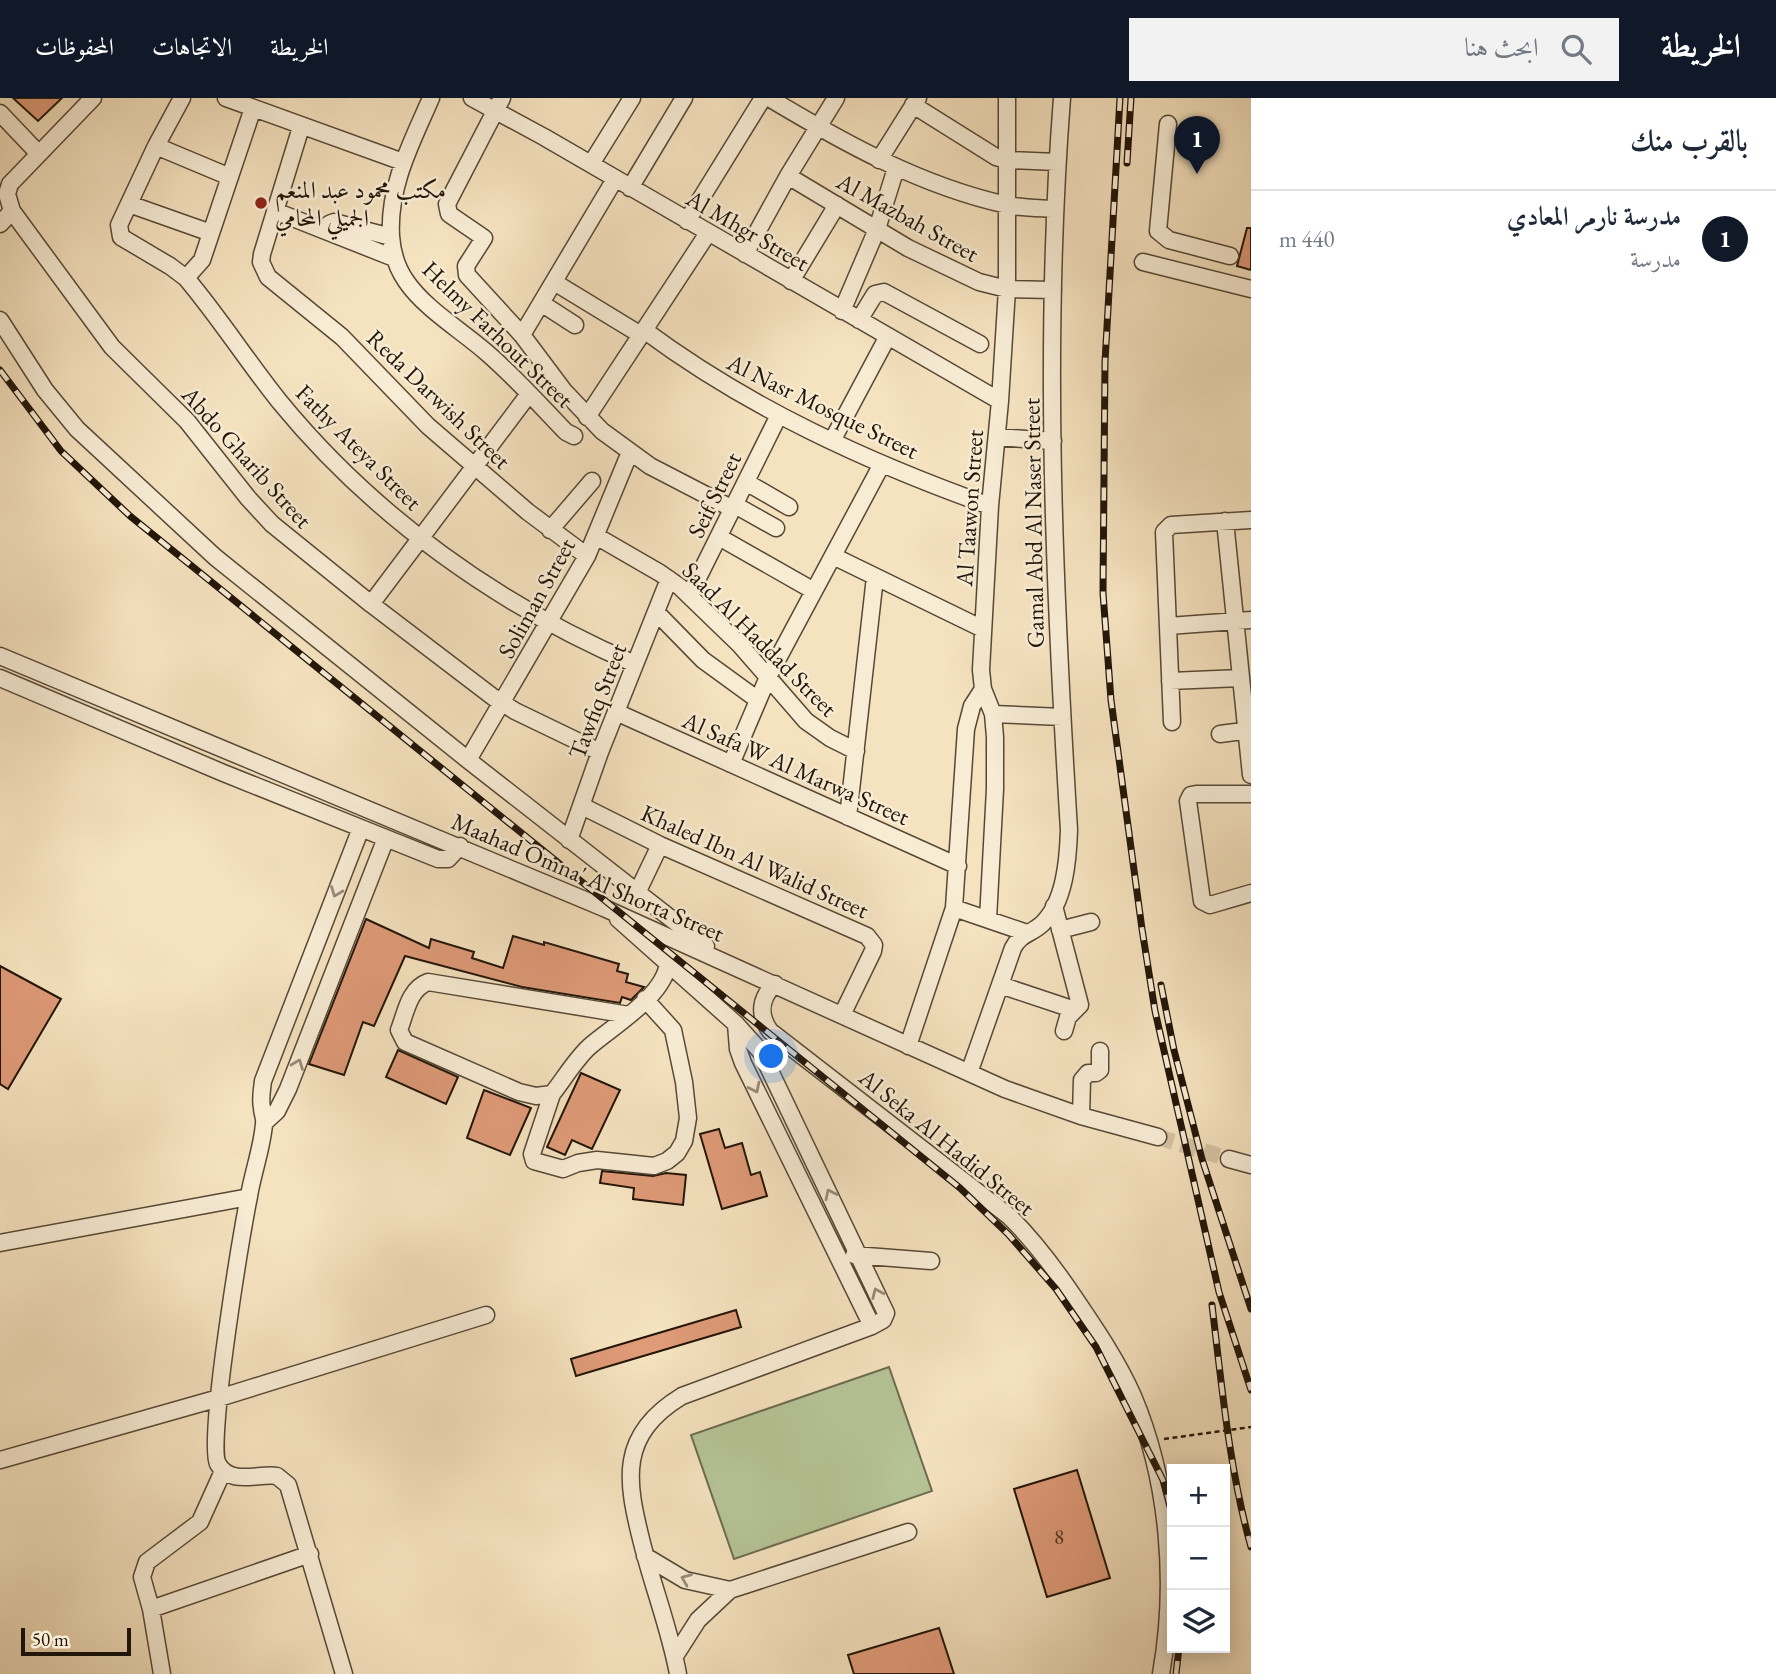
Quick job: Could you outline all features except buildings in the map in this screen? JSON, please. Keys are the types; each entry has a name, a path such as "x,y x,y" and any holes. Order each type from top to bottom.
{"street":[{"path":"0,224 12,211 8,188 93,98"},
{"path":"182,98 129,204 211,233"},
{"name":"Helmy Farhout Street","path":"431,98 403,162 391,208 394,258 406,281 424,300 489,355 566,432 574,436"},
{"name":"Al Mhgr Street","path":"472,98 499,104 687,222 1000,401"},
{"path":"591,164 632,98"},
{"path":"630,188 684,98"},
{"path":"687,222 763,98"},
{"path":"769,98 817,127 896,168 1007,205 1055,209"},
{"path":"744,254 836,98"},
{"name":"Gamal Abd Al Naser Street","path":"969,1073 1016,942 1041,925 1054,906 1065,869 1069,830 1058,655 1053,441 1055,209 1062,98"},
{"path":"230,99 403,162"},
{"name":"Al Taawon Street","path":"988,919 995,789 993,714 983,689 981,670 990,506 1007,289 1007,160 1003,100"},
{"path":"879,160 916,101 988,153 1007,160 1057,162"},
{"path":"499,104 446,209 451,216 483,236 484,240 466,266 466,273 522,335 587,417 630,453 667,475 776,528"},
{"path":"186,278 202,260 253,108"},
{"path":"0,113 39,154"},
{"path":"1168,124 1158,231 1169,240 1230,256"},
{"path":"301,127 275,211 394,258"},
{"path":"156,146 230,177"},
{"path":"842,311 877,229 896,168"},
{"name":"Al Mazbah Street","path":"788,176 877,229 979,282 1007,289 1053,290"},
{"path":"522,335 615,179"},
{"name":"Fathy Ateya Street","path":"129,204 119,225 121,237 186,278 280,402 370,496 420,538 482,581 549,622 635,664"},
{"path":"792,281 837,205"},
{"name":"Abdo Gharib Street","path":"12,211 112,347 192,427 248,498 299,547 503,703 600,752"},
{"name":"Reda Darwish Street","path":"275,211 262,254 263,270 277,286 342,337 428,426 473,466 550,530 587,556"},
{"path":"326,231 329,224 334,222 391,237"},
{"path":"587,417 708,233"},
{"path":"1165,267 1169,240"},
{"path":"1143,262 1251,289"},
{"name":"Al Nasr Mosque Street","path":"554,282 779,415 882,464 990,506"},
{"path":"859,320 875,294 884,292 980,344"},
{"path":"541,303 575,325"},
{"path":"0,320 60,410 137,486 215,557 569,840 727,962"},
{"path":"832,442 888,336"},
{"path":"371,604 529,394"},
{"name":"Seif Street","path":"689,596 779,415"},
{"path":"997,437 1053,441"},
{"name":"Soliman Street","path":"468,760 587,556 630,453"},
{"path":"731,764 768,677 882,464"},
{"path":"550,530 592,481"},
{"path":"746,482 789,507"},
{"path":"1172,722 1165,528 1171,524 1251,520"},
{"path":"1225,521 1243,620 1251,775"},
{"name":"Saad Al Haddad Street","path":"596,536 669,579 732,636 812,726 856,751"},
{"path":"719,537 814,592"},
{"path":"833,556 983,629"},
{"path":"848,817 875,576"},
{"name":"Tawfiq Street","path":"569,840 600,752 669,579"},
{"path":"656,612 704,660 758,700"},
{"path":"1168,625 1243,620"},
{"name":"Maahad Omna' Al Shorta Street","path":"0,656 460,846 727,962 969,1073 1081,1116 1158,1138"},
{"path":"0,678 221,772 444,860 460,846"},
{"path":"1170,681 1245,679"},
{"path":"908,1046 954,908 966,729 972,706 983,689"},
{"path":"88,715 97,697"},
{"name":"Al Safa W Al Marwa Street","path":"616,712 958,866"},
{"path":"993,714 1062,717"},
{"path":"1220,734 1249,731"},
{"path":"1251,794 1196,794 1191,795 1188,801 1202,901 1210,905 1251,892"},
{"name":"Khaled Ibn Al Walid Street","path":"582,806 660,845 872,940 873,951 842,1015"},
{"path":"344,1674 288,1485 283,1479 270,1475 246,1478 233,1476 223,1471 215,1455 219,1398 249,1196 265,1122 261,1106 263,1082 361,828"},
{"path":"265,1122 277,1111 288,1089 386,838"},
{"path":"637,893 660,845"},
{"path":"1054,906 1080,1005 1068,1017 1064,1031"},
{"path":"604,908 736,1024 761,1052 886,1313 881,1322 872,1326 682,1396 655,1416 637,1444 630,1476 630,1493 678,1674"},
{"path":"954,908 1027,933"},
{"path":"1060,930 1091,922"},
{"path":"645,999 673,1030 684,1082 688,1118 684,1141 677,1153 654,1166 597,1160 578,1163 564,1169 534,1161 532,1154 552,1094 588,1048 629,1015 667,974 668,962"},
{"path":"552,1094 536,1096 519,1092 405,1042 399,1030 415,990 428,982 438,982 629,1015"},
{"name":"Al Seka Al Hadid Street","path":"775,985 768,990 762,1006 764,1024 769,1031 1010,1217 1044,1253 1107,1347 1133,1396 1143,1423 1161,1494 1169,1592 1166,1647 1161,1674"},
{"path":"1000,985 1075,1010"},
{"path":"736,1024 738,1049 743,1063 872,1326"},
{"path":"1081,1116 1082,1080 1088,1073 1100,1070 1100,1051"},
{"path":"1229,1159 1251,1165"},
{"path":"0,1243 249,1196"},
{"path":"837,1253 931,1261"},
{"path":"0,1460 219,1398 486,1315"},
{"path":"162,1674 142,1577 147,1562 200,1521 207,1511 223,1471"},
{"path":"675,1656 698,1619 730,1590 908,1532"},
{"path":"150,1609 310,1554"},
{"path":"645,1556 685,1580 730,1590"}],"path":[{"path":"1164,1439 1251,1427"}],"green space":[{"path":"889,1367 932,1491 734,1559 691,1435"}],"tunnel":[{"path":"1158,1137 1229,1159"}],"railway":[{"path":"1120,98 1105,362 1103,593 1111,700 1155,1011 1219,1292 1251,1390"},
{"path":"1127,163 1131,98"},
{"path":"0,370 61,451 130,516 960,1188 1008,1234 1056,1289 1096,1347 1163,1480 1167,1495"},
{"path":"1161,985 1174,1050 1202,1159 1251,1309"},
{"path":"1212,1305 1232,1457 1251,1547"},
{"path":"1176,1674 1178,1653"}],"place":[{"name":"مدرسة نارمر المعادي","path":"1197,174"},
{"name":"مكتب محمود عبد المنعم الجميلي المحامي","path":"261,203"}]}
